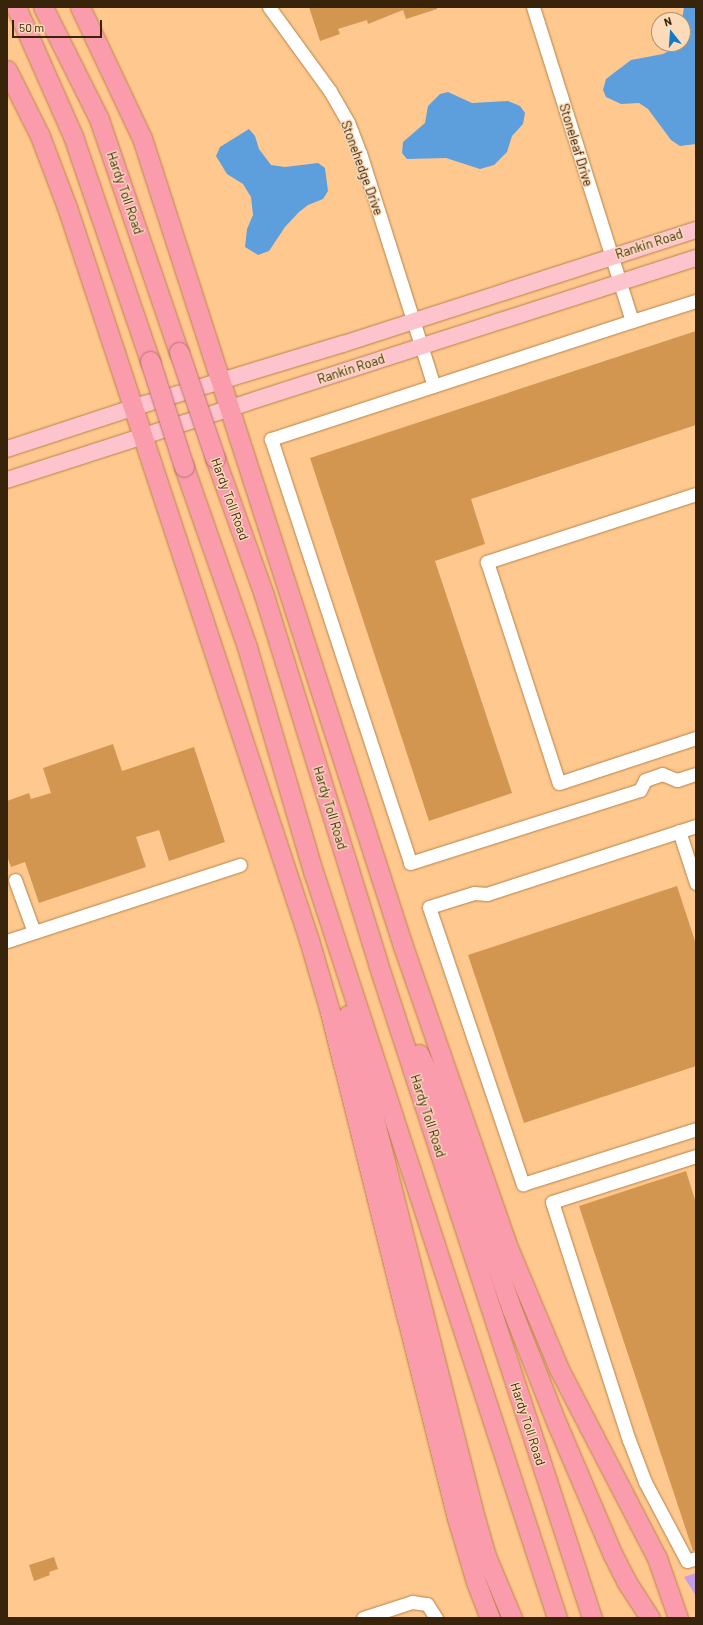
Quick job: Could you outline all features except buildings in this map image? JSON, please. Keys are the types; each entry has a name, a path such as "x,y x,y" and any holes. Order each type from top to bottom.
{"highway":[{"path":"16,7 73,136 150,361 184,467 247,646 314,874 557,1618"},
{"name":"Hardy Toll Road","path":"43,7 99,119 215,458 264,595 378,964 592,1618"},
{"path":"80,7 142,138 403,946 509,1250 559,1369 657,1558 678,1618"},
{"path":"7,70 40,136 67,207 311,947 330,1012 457,1518 476,1582 490,1618"},
{"path":"314,874 474,1514 486,1556 512,1618"},
{"path":"378,964 431,1080 487,1243 588,1498 626,1581 650,1618"}],"main road":[{"name":"Rankin Road","path":"7,449 696,230"},
{"name":"Rankin Road","path":"7,480 229,410 420,346 696,258"}],"street":[{"name":"Stonehedge Drive","path":"269,7 330,91 348,122 360,153 420,346 434,386"},
{"name":"Stoneleaf Drive","path":"533,7 632,322"},
{"path":"696,300 271,439 410,863 640,790 645,780 662,774 677,780 696,774"},
{"path":"696,494 487,562 559,783 696,738"},
{"path":"696,826 487,894 474,893 429,907 523,1184 696,1129"},
{"path":"679,831 696,883"},
{"path":"7,940 240,865"},
{"path":"15,880 34,932"},
{"path":"696,1156 552,1202 627,1432 645,1482 687,1561 696,1558"},
{"path":"363,1618 412,1602 427,1604 436,1618"}],"shaded area":[{"path":"696,1573 696,1596 684,1577"}],"water":[{"path":"684,7 696,7 696,144 680,146 671,140 648,109 639,103 621,104 606,97 603,90 606,79 631,60 667,52 691,52 691,12 683,12"},
{"path":"448,92 472,103 508,101 520,106 525,113 523,124 512,136 507,152 494,165 480,169 446,158 407,159 402,153 403,142 425,123 428,106 440,94"},
{"path":"249,129 255,136 259,149 271,165 285,167 318,163 325,168 328,191 323,199 308,205 299,212 285,227 269,251 258,255 245,247 247,229 253,215 251,197 243,184 227,174 216,156 220,147"}]}
